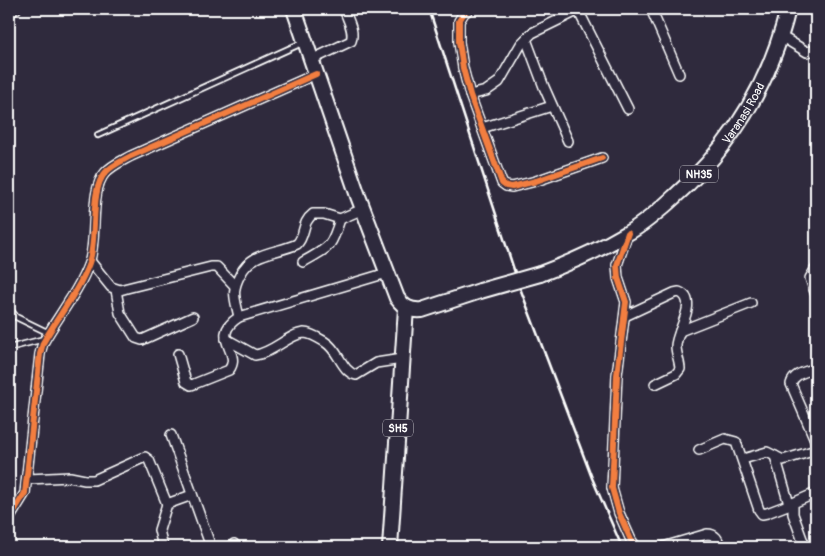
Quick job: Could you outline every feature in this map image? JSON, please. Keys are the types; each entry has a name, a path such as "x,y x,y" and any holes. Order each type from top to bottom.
{"main road":[{"path":"294,9 363,209 397,298 406,308"},
{"name":"Varanasi Road","path":"406,308 414,311 422,310 540,274 575,261 628,234 666,205 716,155 738,126 762,84 788,9"},
{"name":"SH5","path":"390,547 406,308"}],"street":[{"path":"9,11 16,9"},
{"path":"311,60 350,41 352,32 344,9"},
{"path":"470,9 460,18 460,55 470,95 502,183 512,187 536,181 602,158"},
{"path":"470,95 486,91 500,82 526,38 539,28 579,9 628,109"},
{"path":"651,9 680,74"},
{"path":"779,36 807,52 816,50"},
{"path":"526,38 552,106 568,141"},
{"path":"9,519 25,493 28,479 40,354 47,336 85,274 90,261 98,186 104,174 131,156 316,74"},
{"path":"482,128 552,106"},
{"path":"238,317 234,285 244,267 252,259 297,244 301,240 305,223 313,214 324,214 340,219 363,209"},
{"path":"303,262 329,246 334,238 340,219"},
{"path":"628,234 617,265 618,278 626,298 617,375 612,488 619,513 636,547"},
{"path":"90,261 111,287 116,290 211,267 220,270 234,285"},
{"path":"816,268 810,278 816,295"},
{"path":"178,354 186,382 194,384 229,370 232,366 233,361 226,339 226,329 238,317 388,273"},
{"path":"116,290 120,313 136,338 142,340 193,317"},
{"path":"625,316 674,293 679,292 685,296 688,306 676,348 680,369 676,374 655,384"},
{"path":"680,331 751,302"},
{"path":"226,339 249,353 260,354 298,335 308,334 329,344 348,371 356,375 360,375 376,364 402,359"},
{"path":"816,368 798,374 793,378 791,384 816,442"},
{"path":"171,435 211,547"},
{"path":"698,450 725,440 736,442 762,514 816,493"},
{"path":"743,459 767,452 780,459 787,460 816,450"},
{"path":"775,456 805,547"},
{"path":"28,479 70,477 94,480 145,457 149,460 167,504 159,530 163,547"},
{"path":"167,504 192,495"},
{"path":"663,547 712,534 717,538 720,547"}],"lane":[{"path":"98,135 305,42"},
{"path":"9,308 16,317 47,336"},
{"path":"9,348 47,336"}],"railway":[{"path":"429,9 520,288 592,478 622,547"}],"cycle path":[{"path":"469,9 459,21 459,42 463,68 470,95 502,183 512,187 536,181 602,158"},
{"path":"9,519 25,493 40,354 43,343 74,293 89,263 92,253 97,191 105,173 114,165 131,156 316,74"},
{"path":"628,233 617,265 618,278 626,302 617,375 612,488 619,513 636,547"}]}
